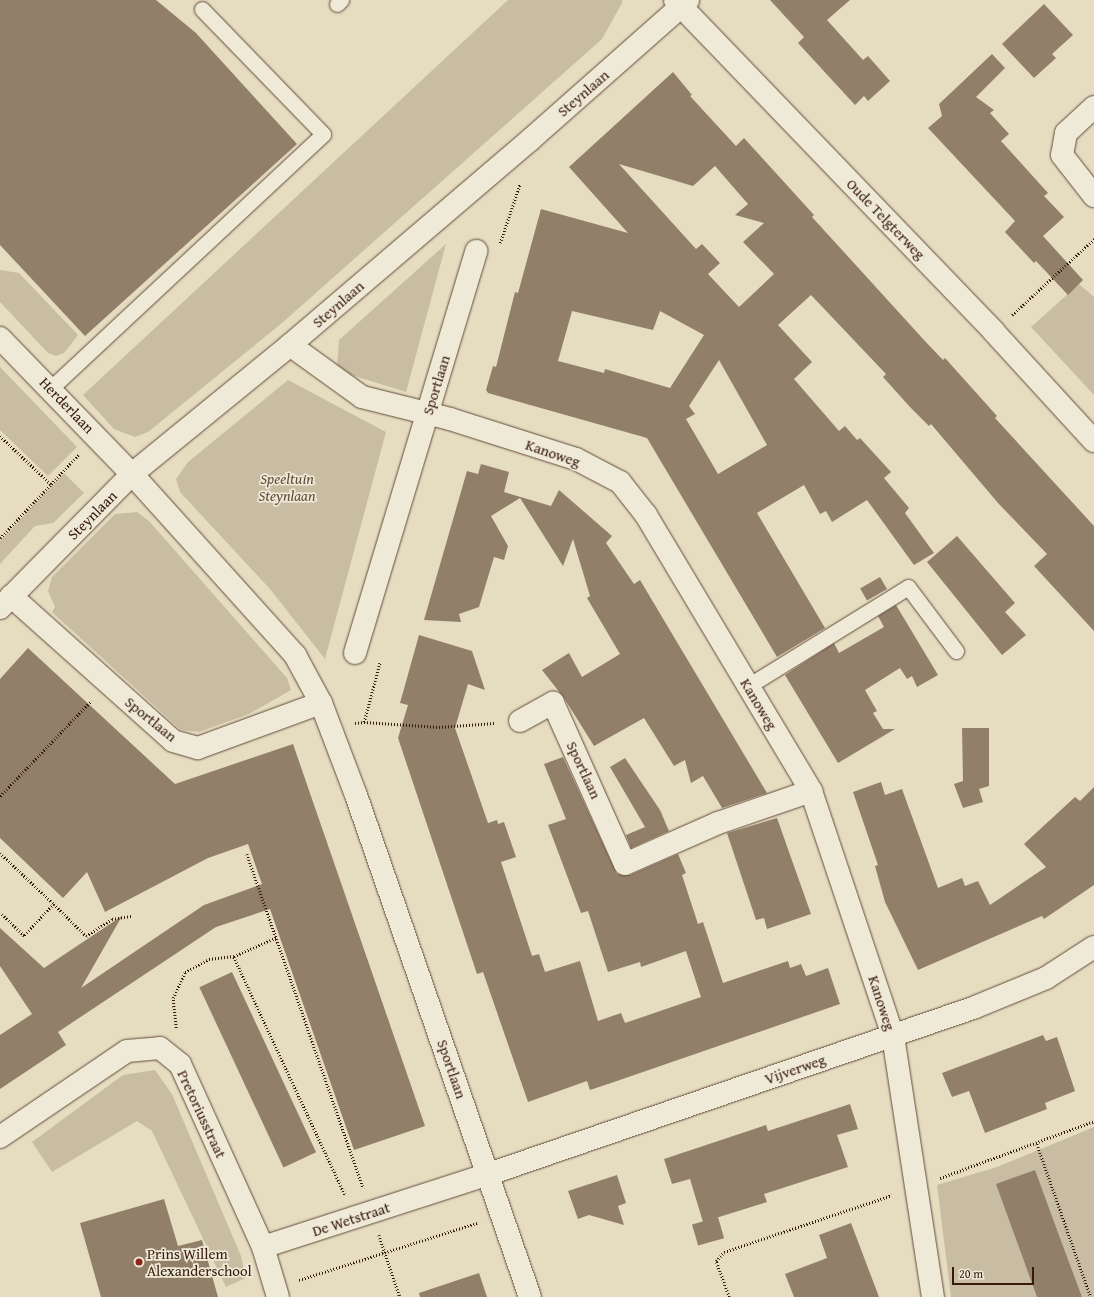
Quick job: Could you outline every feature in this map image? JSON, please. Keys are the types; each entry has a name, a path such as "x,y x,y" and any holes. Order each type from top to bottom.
{"street":[{"name":"Oude Telgterweg","path":"682,2 994,332 1094,441"},
{"name":"Steynlaan","path":"6,602 132,474 290,345 682,2"},
{"path":"1094,107 1066,134 1062,155 1094,196"},
{"name":"Sportlaan","path":"355,653 476,251"},
{"name":"Herderlaan","path":"0,338 51,388 132,474"},
{"name":"Kanoweg","path":"290,345 362,397 427,414 576,459 620,482 646,515 812,791 893,1036 918,1186 933,1297"},
{"name":"Sportlaan","path":"132,474 295,656 321,703 489,1174 530,1297"},
{"name":"Sportlaan","path":"6,602 108,683 173,741 198,748 321,703"},
{"name":"Sportlaan","path":"520,721 553,703 625,864 718,823 812,791"},
{"name":"Vijverweg","path":"489,1174 973,1008 1046,978 1094,947"},
{"name":"Pretoriusstraat","path":"0,1136 127,1051 160,1048 180,1064 263,1247"},
{"name":"De Wetstraat","path":"263,1247 489,1174"},
{"path":"263,1247 277,1292"}],"lane":[{"path":"51,388 323,134 202,9"},
{"path":"748,686 908,588 956,651"}],"path":[{"path":"476,251 496,255 522,178"},
{"path":"994,332 1094,239"},
{"path":"0,436 51,484"},
{"path":"0,538 96,436"},
{"path":"0,796 108,683"},
{"path":"331,728 364,722 439,727 520,721"},
{"path":"0,853 86,936 112,919 132,916"},
{"path":"247,854 276,938 364,1214"},
{"path":"0,913 24,936 54,904"},
{"path":"180,1064 173,998 185,972 209,959 236,955 276,938"},
{"path":"236,955 234,957 385,1254 400,1297"},
{"path":"729,1297 716,1261 724,1252 1037,1144 1094,1121"},
{"path":"1037,1144 1091,1297"},
{"path":"277,1292 502,1214"}],"green space":[{"path":"508,0 622,0 622,3 602,39 282,323 148,432 135,437 114,429 83,395"},
{"path":"446,244 406,392 345,373 337,366 339,340"},
{"path":"0,270 19,273 78,335 64,353 56,356 48,353 0,302"},
{"path":"1079,284 1094,297 1094,395 1031,327"},
{"path":"0,367 77,447 48,476 0,430"},
{"name":"Speeltuin Steynlaan","path":"288,380 386,432 325,659 270,589 180,492 176,479 188,462"},
{"path":"64,473 84,493 53,523 35,526 0,564 0,541"},
{"path":"137,512 149,521 287,678 291,690 249,714 199,732 181,730 52,612 55,607 48,591 52,577 115,514"},
{"path":"155,1070 172,1094 241,1256 246,1278 226,1287 152,1131 137,1121 52,1172 32,1142 123,1075"},
{"path":"1094,1127 1094,1297 951,1297 937,1185 997,1167"}],"building":[{"path":"0,0 156,0 196,33 297,144 85,336 0,245"},
{"path":"770,0 850,0 827,20 863,60 868,56 890,81 868,101 864,96 855,105 798,43 804,37"},
{"path":"1044,4 1073,35 1052,54 1056,58 1034,78 1002,44"},
{"path":"992,54 1005,68 976,97 994,110 990,113 1009,134 1001,141 1048,193 1044,196 1064,217 1043,236 1083,280 1068,295 1036,261 1034,263 1005,232 1015,221 928,128 942,116 939,104"},
{"path":"673,72 692,95 690,96 736,146 744,138 814,215 812,217 924,340 943,360 945,358 997,416 995,418 1094,526 1094,631 1034,566 1047,554 998,503 931,424 929,426 910,407 883,377 886,374 811,295 778,325 812,362 794,379 839,431 845,426 857,440 860,438 891,472 884,478 909,508 905,513 934,553 914,565 867,500 832,522 826,511 820,514 804,485 757,513 825,628 777,657 647,438 488,393 486,390 493,366 496,367 515,292 518,293 541,209 628,233 569,167","holes":["619,164 693,186 715,166 748,204 735,215 764,223 743,242 774,274 739,307 708,274 720,263 702,244 696,249","572,311 653,330 660,311 704,335 670,388 605,369 604,373 558,361","719,360 767,445 718,474 686,419 695,414 689,406"]},
{"path":"481,464 509,472 504,492 551,506 559,490 612,536 606,543 634,584 640,580 767,793 722,808 703,776 691,783 685,760 674,766 644,718 594,746 564,698 542,670 569,653 582,677 620,654 587,598 590,596 573,539 563,566 520,498 491,516 508,546 504,560 494,557 479,607 459,614 461,622 424,620 467,471 478,474"},
{"path":"957,536 1015,603 1005,612 1026,635 1002,655 927,562"},
{"path":"880,577 887,589 867,601 860,588"},
{"path":"896,605 938,675 917,687 912,676 907,679 900,668 865,690 877,711 873,713 883,729 895,729 838,763 785,675 834,643 839,653 884,627 878,616"},
{"path":"419,635 472,651 485,690 468,684 455,728 488,823 497,820 498,824 504,822 516,857 501,862 532,956 539,954 545,972 580,961 598,1021 621,1013 625,1023 701,997 686,951 641,967 640,962 608,972 588,911 581,913 548,825 566,819 544,764 563,757 617,874 630,875 678,854 686,873 682,875 698,924 703,922 723,983 788,961 790,968 801,964 806,976 828,968 840,1004 590,1090 587,1081 528,1102 483,972 477,974 398,738 408,705 400,703"},
{"path":"28,648 175,784 293,744 425,1126 354,1150 270,909 216,927 58,1032 66,1045 0,1089 0,1035 32,1014 0,966 0,928 44,968 122,916 81,988 204,905 262,884 248,844 208,858 105,912 87,872 63,898 0,838 0,679"},
{"path":"962,728 989,728 989,786 979,789 983,802 963,808 954,784 963,781"},
{"path":"625,758 660,810 669,831 631,848 626,835 645,827 610,767"},
{"path":"881,782 885,795 902,789 938,888 962,878 965,886 978,881 990,905 1046,867 1024,844 1075,797 1080,801 1094,787 1094,885 1044,919 1042,916 918,970 885,902 875,866 878,865 853,792"},
{"path":"777,818 811,914 767,929 764,918 756,920 727,833"},
{"path":"232,972 316,1152 283,1168 199,987"},
{"path":"1043,1035 1046,1041 1057,1037 1075,1091 1045,1103 1047,1109 985,1133 969,1091 952,1097 942,1073"},
{"path":"850,1104 858,1129 837,1135 848,1167 764,1194 767,1202 703,1222 690,1179 672,1184 664,1159 766,1125 768,1131"},
{"path":"1035,1170 1082,1297 1037,1297 996,1184"},
{"path":"617,1175 626,1203 618,1206 624,1225 589,1215 578,1219 568,1191"},
{"path":"164,1199 178,1246 202,1240 218,1297 101,1297 80,1223"},
{"path":"718,1217 724,1238 698,1246 692,1224"},
{"path":"851,1223 879,1297 794,1297 785,1274 827,1258 819,1235"},
{"path":"479,1273 487,1297 420,1297 419,1293"}],"place":[{"name":"Prins Willem Alexanderschool","path":"139,1262"}]}
